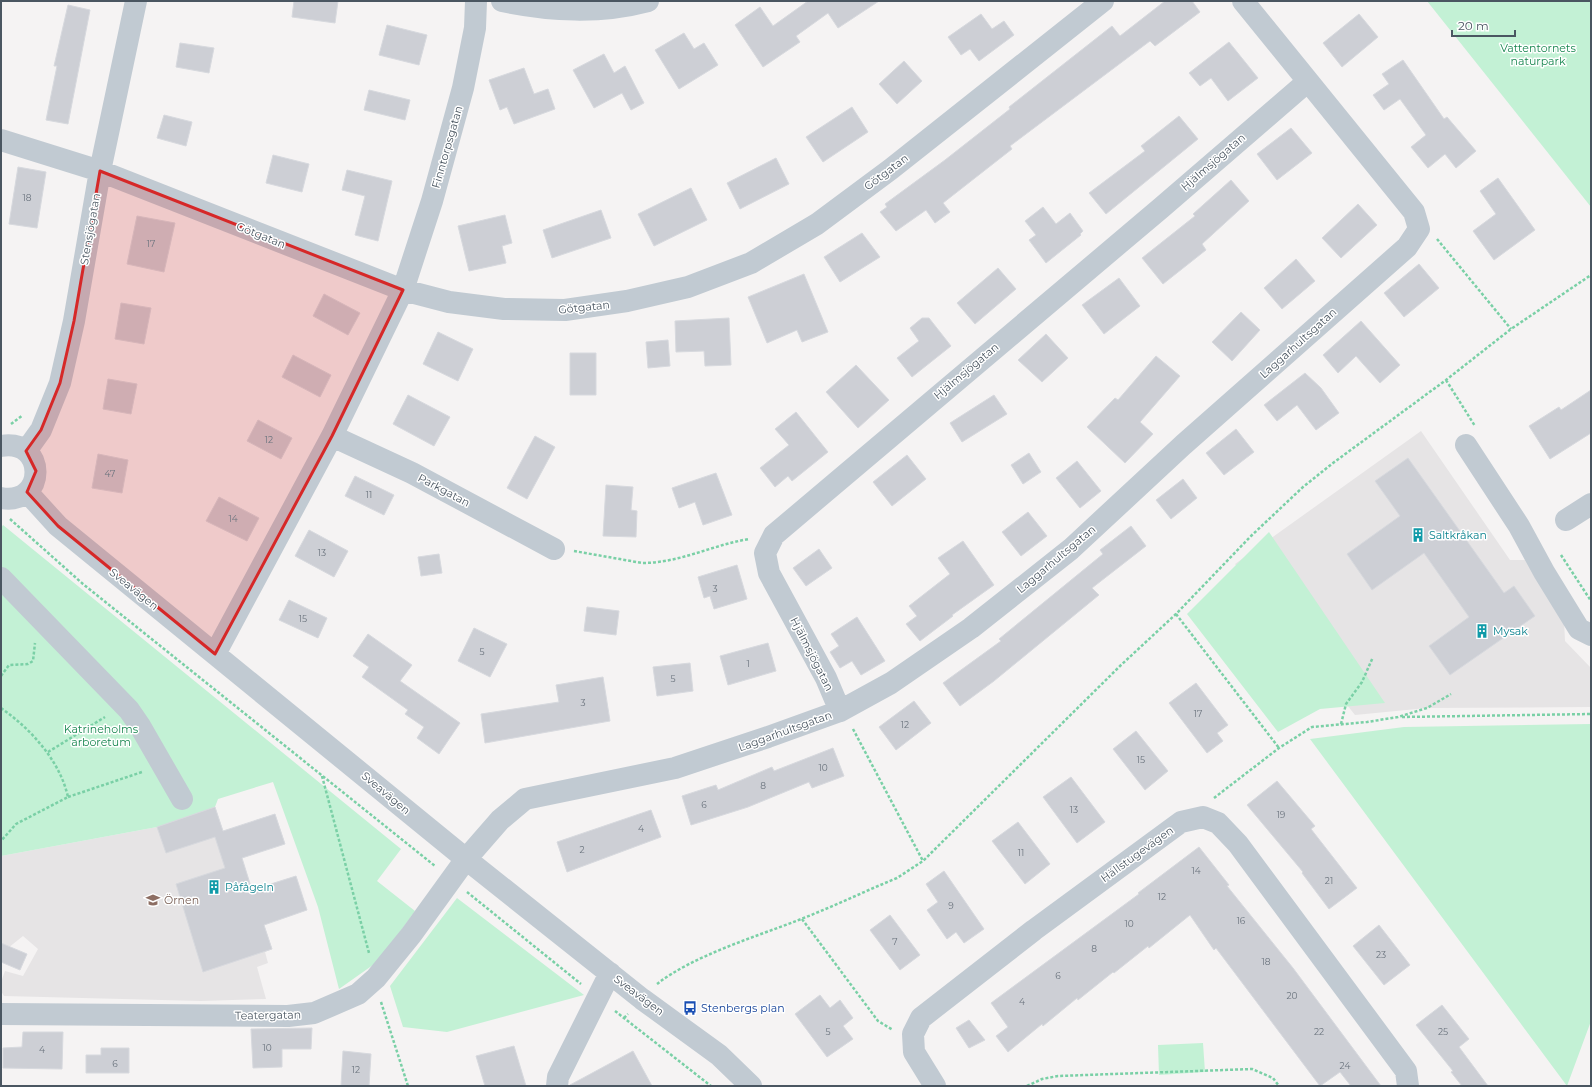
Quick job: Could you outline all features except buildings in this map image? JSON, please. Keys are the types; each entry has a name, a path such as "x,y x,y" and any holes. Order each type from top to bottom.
{"street":[{"name":"Stensjögatan","path":"26,451 41,430 60,383 74,321 100,171 136,1"},
{"name":"Finntorpsgatan","path":"403,290 432,201 463,88 475,28 476,1"},
{"path":"502,1 537,8 580,11 626,7 648,1"},
{"name":"Götgatan","path":"1,140 100,171 403,290 449,302 504,309 565,310 627,301 688,287 751,263 817,224 885,173 1103,1"},
{"path":"1243,1 1307,82 1414,212 1419,229"},
{"name":"Hjälmsjögatan","path":"840,711 826,678 769,573 765,553 774,535 1162,208 1307,82"},
{"name":"Laggarhultsgatan","path":"466,859 500,820 524,799 676,768 840,711 891,683 971,628 1071,549 1223,410 1407,247 1419,229"},
{"path":"215,654 332,436 403,290"},
{"name":"Parkgatan","path":"332,436 412,473 554,549"},
{"path":"1,446 10,445 26,451 35,464 36,472 35,479 27,492 19,497 9,499 4,507"},
{"path":"1466,445 1519,526 1544,572 1579,629 1591,635"},
{"name":"Sveavägen","path":"27,492 58,526 466,859 642,999 719,1055 751,1086"},
{"path":"1566,520 1591,504"},
{"path":"1,578 129,710 182,799"},
{"path":"1203,817 1218,823 1238,844 1406,1071 1408,1086"},
{"name":"Hällstugevägen","path":"913,1034 921,1018 1034,930 1180,822 1203,817"},
{"name":"Teatergatan","path":"1,1014 288,1016 314,1014 358,994 376,978 411,935 466,859"},
{"path":"557,1086 558,1077 610,974"},
{"path":"913,1034 914,1052 935,1086"}],"path":[{"path":"1419,229 1439,241 1511,330"},
{"path":"624,1018 661,981 695,962 802,919 897,878 923,861 1097,688 1176,614 1252,536 1303,488 1333,463 1511,330 1591,275"},
{"path":"4,507 83,584 598,998 711,1086"},
{"path":"554,549 642,563 653,563 695,554 740,540 774,535"},
{"path":"1176,614 1279,748"},
{"path":"1,676 9,665 28,664 33,661 36,639 47,624"},
{"path":"1341,724 1346,704 1362,682 1373,657"},
{"path":"1203,817 1206,806 1213,799 1279,748 1312,727 1367,722 1398,717 1427,708 1451,694"},
{"path":"1,708 12,716 48,752 63,779 68,797"},
{"path":"840,711 853,729 923,861"},
{"path":"48,752 110,714"},
{"path":"1398,717 1591,714"},
{"path":"1,841 16,824 68,797 163,765"},
{"path":"322,775 391,1035 408,1086"},
{"path":"802,919 878,1021 891,1030 913,1034"},
{"path":"1027,1086 1042,1079 1058,1076 1252,1069 1273,1078 1279,1086"}],"highlighted area":[{"path":"100,171 403,290 332,436 215,654 58,526 27,492 36,471 26,451 41,430 60,383 74,321"}],"shaded area":[{"path":"1421,431 1510,560 1526,560 1564,620 1565,641 1591,668 1591,707 1427,708 1355,715 1235,564"},
{"name":"Örnen","path":"215,807 223,831 275,814 285,844 242,858 252,890 296,876 307,910 264,925 272,949 265,952 268,963 257,967 266,999 201,1001 4,996 1,991 1,982 5,971 23,976 38,949 23,936 8,948 1,945 1,856 157,827"}],"green space":[{"name":"Vattentornets naturpark","path":"1427,1 1591,1 1591,207"},
{"name":"Katrineholms arboretum","path":"3,525 401,849 377,881 415,911 380,960 339,989 318,907 273,782 218,799 215,807 157,827 1,856 1,528"},
{"path":"1269,532 1385,703 1320,709 1278,732 1187,614"},
{"path":"1591,724 1591,1021 1567,1086 1310,739 1404,727"},
{"path":"457,898 584,995 447,1032 403,1027 390,986"},
{"path":"1203,1043 1205,1072 1159,1075 1158,1045"}],"place":[{"name":"Saltkråkan","path":"1418,535"},
{"name":"Mysak","path":"1482,631"},
{"name":"Påfågeln","path":"214,887"},
{"name":"Örnen","path":"153,900"},
{"name":"Stenbergs plan","path":"690,1008"}]}
